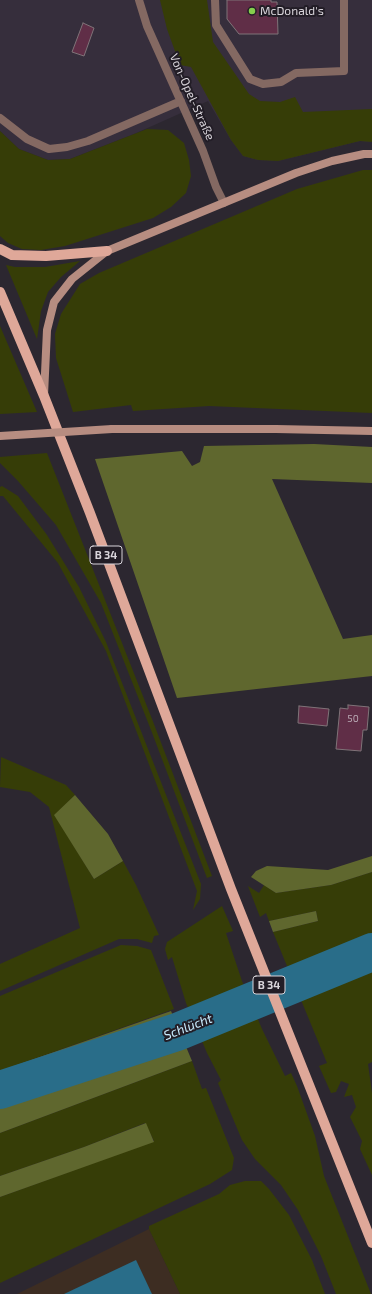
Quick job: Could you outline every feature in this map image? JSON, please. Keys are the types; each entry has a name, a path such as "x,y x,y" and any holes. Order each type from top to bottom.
{"main road":[{"path":"44,396 47,330 54,302 72,279 107,251 296,173 332,161 364,154 372,154"},
{"path":"0,249 12,255 46,256 107,251"},
{"name":"B 34","path":"0,292 44,396 90,513 231,889 372,1243"},
{"path":"0,436 112,429 276,429 372,431"}],"street":[{"name":"Von-Opel-Straße","path":"139,0 147,26 181,101 224,203"},
{"path":"215,0 216,25 250,79 263,84 281,82 296,73 344,71 344,0"},
{"path":"0,118 27,139 49,149 67,148 88,141 181,101"}],"shaded area":[{"path":"0,0 372,0 372,142 360,141 278,161 258,160 243,156 231,140 208,101 134,134 70,159 48,160 19,149 0,131"},
{"path":"149,1229 180,1294 17,1294"}],"green space":[{"path":"160,0 207,0 213,42 249,94 260,101 280,102 295,97 303,112 372,109 372,142 360,141 278,161 258,160 243,156 231,140 191,67 180,65 167,29"},
{"path":"147,129 168,130 184,143 189,160 191,176 186,193 171,207 153,218 65,246 41,250 22,249 8,243 0,236 0,131 19,149 48,160 70,159"},
{"path":"363,170 372,170 372,413 209,406 133,411 131,405 73,412 56,358 55,334 61,314 80,284 99,273 297,189"},
{"path":"80,261 61,277 48,292 41,311 37,339 6,265 15,267 45,267"},
{"path":"0,326 37,412 0,414"},
{"path":"314,444 372,447 372,483 272,479 343,639 372,635 372,676 177,698 95,459 182,451 192,466 200,462 204,446"},
{"path":"47,453 212,876 207,878 101,603 56,525 18,481 0,463 0,457"},
{"path":"2,486 18,496 47,535 79,587 106,642 201,884 200,899 193,910 197,891 106,651 58,563 3,496 0,496 0,487"},
{"path":"1,757 66,785 75,795 55,815 94,879 123,861 159,935 154,936 152,943 137,939 119,939 0,991 0,964 80,928 49,807 30,792 0,787"},
{"path":"75,795 108,834 123,861 94,879 54,815"},
{"path":"372,856 372,872 331,885 276,893 251,877 256,871 267,866 328,870"},
{"path":"372,872 372,1062 368,1064 372,1093 372,1175 360,1149 362,1141 350,1117 356,1107 352,1095 344,1097 349,1084 341,1081 336,1092 331,1093 319,1066 327,1063 273,932 318,921 316,911 269,921 266,913 260,917 248,886 259,893 264,885 276,893 331,885"},
{"path":"222,906 233,931 226,933 242,981 262,1029 285,1076 291,1073 297,1086 315,1136 324,1176 371,1294 336,1294 321,1256 298,1210 281,1185 255,1159 242,1140 218,1083 221,1080 207,1053 186,1003 172,957 168,960 165,949 167,942"},
{"path":"316,911 318,921 273,932 269,921"},
{"path":"121,945 137,946 151,950 174,1009 0,1071 0,996"},
{"path":"171,1011 192,1061 0,1133 0,1071"},
{"path":"192,1061 202,1089 206,1088 234,1158 232,1170 210,1184 0,1283 0,1197 154,1141 145,1123 84,1147 0,1176 0,1133"},
{"path":"146,1123 154,1142 0,1197 0,1176 84,1147"},
{"path":"245,1181 261,1181 289,1215 312,1260 325,1294 180,1294 149,1229 149,1226 219,1194 230,1185"}],"water":[{"path":"136,1260 152,1294 64,1294"}],"building":[{"name":"McDonald's","path":"227,0 271,0 271,2 277,2 278,34 239,34 227,19"},
{"path":"83,23 94,28 84,56 72,52"},
{"path":"348,705 369,707 367,730 363,730 361,751 336,749 340,708 348,709"},
{"path":"299,706 329,709 327,726 298,723"}],"waterway":[{"name":"Schlücht","path":"0,1090 177,1032 372,952"}],"place":[{"name":"McDonald's","path":"252,11"}]}
